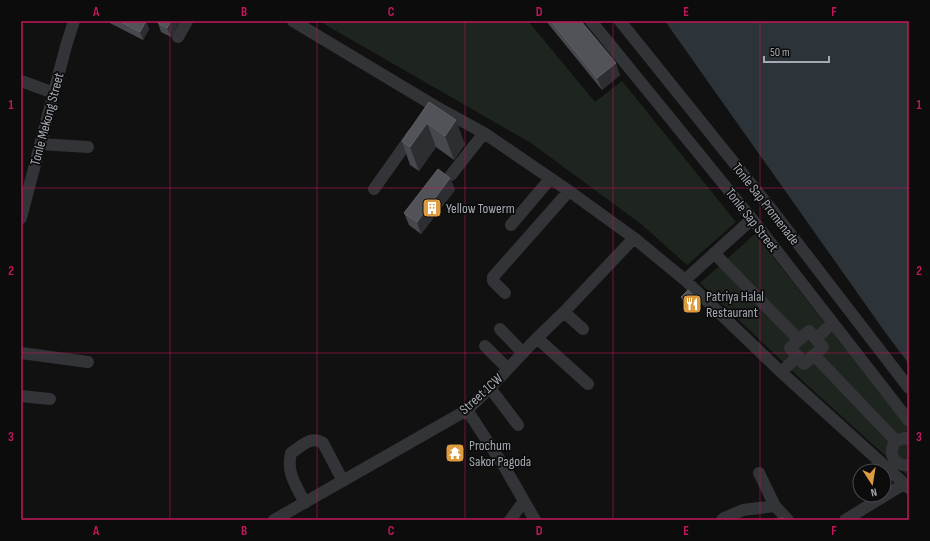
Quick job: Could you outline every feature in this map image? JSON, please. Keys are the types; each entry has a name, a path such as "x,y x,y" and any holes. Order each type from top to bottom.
{"street":[{"name":"Tonle Mekong Street","path":"21,218 66,46 74,21"},
{"path":"178,37 187,21"},
{"path":"293,21 431,108 484,133 569,191 634,238 685,280 781,372 890,463"},
{"name":"Tonle Sap Street","path":"591,21 752,219 909,421"},
{"name":"Tonle Sap Promenade","path":"620,21 772,210 909,388"},
{"path":"21,82 54,93"},
{"path":"374,189 419,124"},
{"path":"451,175 484,133"},
{"path":"40,144 88,147"},
{"path":"511,225 550,179"},
{"path":"505,293 493,281 493,277 569,191"},
{"path":"685,280 752,219"},
{"name":"Street 1CW","path":"274,520 467,410 564,312 634,238"},
{"path":"714,253 799,340"},
{"path":"564,312 583,329"},
{"path":"816,340 832,323"},
{"path":"500,329 523,353"},
{"path":"809,331 823,347 804,364 790,348 799,340 809,331"},
{"path":"537,338 588,384"},
{"path":"485,346 508,369"},
{"path":"21,353 88,362"},
{"path":"814,355 896,441"},
{"path":"781,372 798,356"},
{"path":"490,388 518,425"},
{"path":"21,396 50,399"},
{"path":"467,410 506,468 535,520"},
{"path":"892,463 891,451 896,441 904,438 909,439"},
{"path":"304,503 289,468 289,461 291,453 311,440 318,440 323,443 343,481"},
{"path":"892,465 909,465"},
{"path":"845,520 907,486 892,465"},
{"path":"759,473 775,506 788,520"},
{"path":"510,520 524,501"},
{"path":"722,520 743,510 765,506 775,506"}],"shaded area":[{"path":"319,21 528,21 595,102 622,81 736,222 687,265 641,224 531,143"},
{"path":"665,21 909,21 909,364 885,332"},
{"path":"755,234 909,430 909,477 806,384 700,283"}],"building":[{"path":"119,21 146,21 140,32"},
{"path":"159,21 171,21 167,28 158,23"},
{"path":"551,21 581,21 616,63 597,78"},
{"path":"429,102 456,120 445,136 427,123 410,147 402,141"},
{"path":"438,169 450,178 417,222 404,213"},
{"path":"688,290 699,300 692,307 681,297"},
{"path":"783,518 783,520 769,520"}],"place":[{"name":"Yellow Towerm","path":"432,208"},
{"name":"Patriya Halal Restaurant","path":"692,304"},
{"name":"Prochum Sakor Pagoda","path":"455,453"}]}
